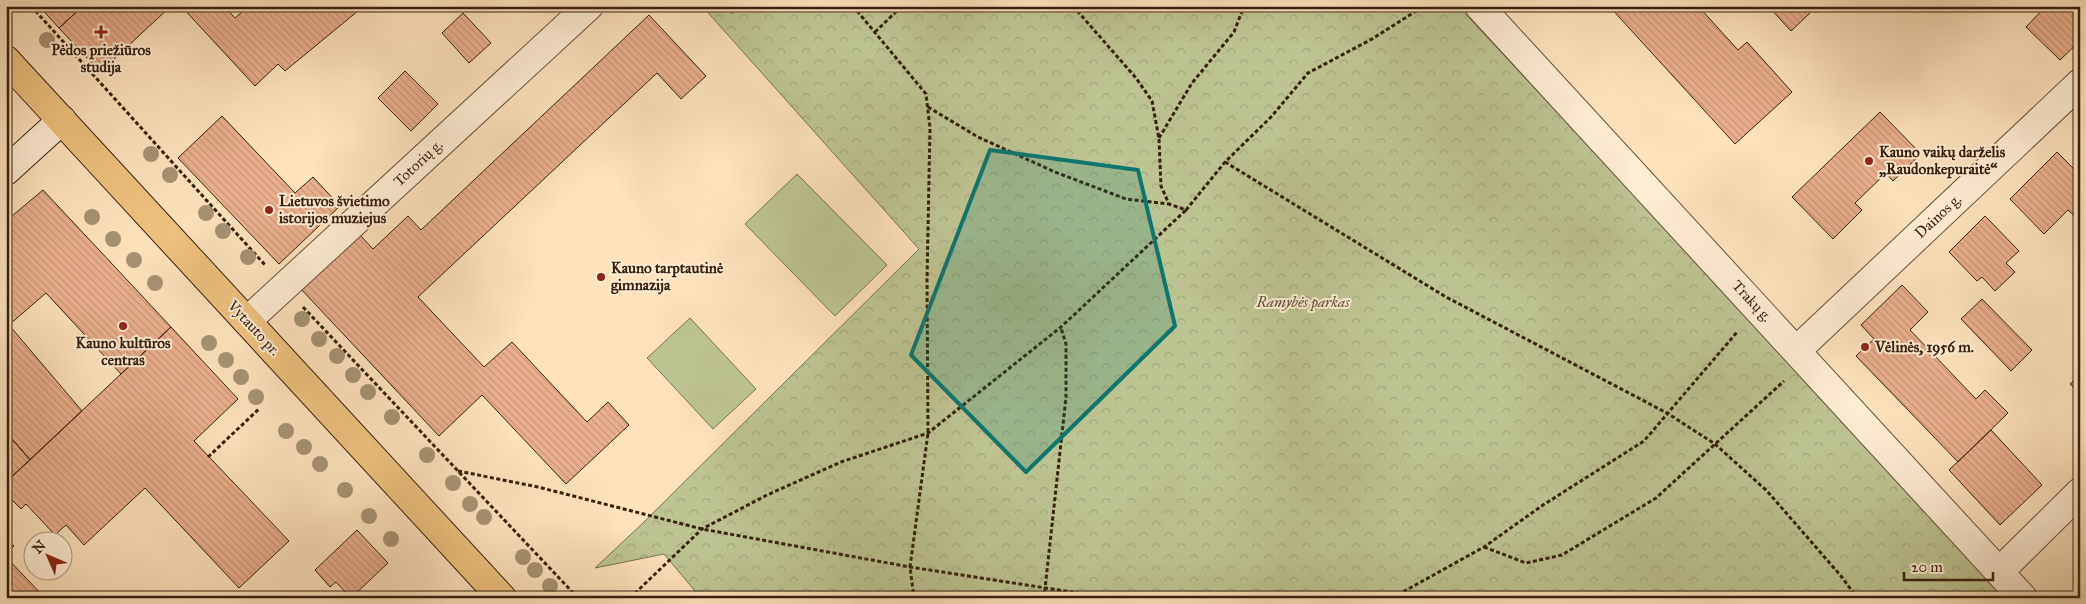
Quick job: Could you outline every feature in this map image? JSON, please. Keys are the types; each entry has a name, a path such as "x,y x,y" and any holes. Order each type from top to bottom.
{"main road":[{"name":"Vytauto pr.","path":"6,60 502,598"}],"street":[{"name":"Totorių g.","path":"247,321 589,6"},
{"name":"Trakų g.","path":"1480,6 2023,598"},
{"name":"Dainos g.","path":"1802,355 2080,82"},
{"path":"6,171 62,120"},
{"path":"1998,572 2080,492"}],"path":[{"path":"31,6 284,287 578,598"},
{"path":"853,6 926,94 930,128 927,280 928,434 910,567 914,598"},
{"path":"875,32 902,6"},
{"path":"1073,6 1136,78 1152,101 1159,139 1161,186 1169,204"},
{"path":"1159,139 1192,83 1234,32 1244,6"},
{"path":"630,598 702,529 768,495 841,462 928,434 1061,328 1186,210 1225,162 1271,117 1308,74 1372,39 1424,6"},
{"path":"927,107 978,137 1055,172 1126,199 1169,204 1186,210"},
{"path":"1225,162 1446,297 1667,413 1715,444 1767,492 1841,576 1856,598"},
{"path":"1392,598 1484,547 1543,505 1644,441 1759,309"},
{"path":"1044,598 1066,397 1066,344 1061,328"},
{"path":"1484,547 1526,563 1562,555 1656,498 1715,444 1802,355"},
{"path":"208,456 260,408"},
{"path":"457,471 538,487 702,529 910,567 1078,593"}],"highlighted area":[{"path":"990,150 1138,170 1175,326 1026,472 911,355"}],"green space":[{"name":"Ramybės parkas","path":"702,6 725,6 732,14 740,6 1458,6 2010,598 701,598 664,554 595,568 644,522 919,249"},
{"path":"797,174 887,265 835,316 745,224"},
{"path":"690,318 756,389 713,429 647,358"}],"building":[{"path":"39,6 83,6 59,28"},
{"path":"83,6 171,6 100,72 59,28"},
{"path":"181,6 224,6 235,18 249,6 364,6 285,71 278,64 255,86"},
{"path":"1609,6 1698,6 1738,50 1747,42 1792,92 1735,144"},
{"path":"1768,6 1804,6 1810,13 1791,31"},
{"path":"1810,6 1823,6 1816,13"},
{"path":"2046,6 2080,6 2080,41 2060,60 2026,27"},
{"path":"463,13 491,43 469,63 442,33"},
{"path":"649,15 706,76 681,99 657,73 418,297 484,367 512,342 587,422 608,402 629,425 566,484 482,395 439,436 300,288 359,234 373,249 408,216 421,230"},
{"path":"405,71 438,104 411,131 378,98"},
{"path":"1880,112 1921,154 1893,181 1886,173 1855,203 1862,210 1833,239 1792,197"},
{"path":"222,116 295,193 313,177 340,206 279,264 178,158"},
{"path":"2057,152 2080,175 2080,221 2068,210 2044,234 2010,199"},
{"name":"Kauno kultūros centras","path":"43,190 171,327 121,374 46,293 9,325 82,411 30,460 6,432 6,221"},
{"path":"1985,216 2019,251 2006,263 2015,272 1995,291 1982,277 1977,281 1949,252"},
{"path":"1902,285 1928,312 1910,330 1976,399 1985,390 2008,413 1958,462 1856,356 1874,339 1861,325"},
{"path":"1982,299 2032,350 2011,371 1961,319"},
{"path":"171,327 238,399 194,441 289,541 239,588 145,488 84,545 66,525 58,532 52,532 26,504 21,509 6,494 6,482"},
{"path":"2080,375 2080,394 2070,384"},
{"path":"1991,430 2042,485 2000,525 1949,470"},
{"path":"6,432 30,460 6,482"},
{"path":"357,530 388,563 351,598 336,582 330,587 315,570"},
{"path":"6,539 14,546 6,553"},
{"path":"6,557 22,574 22,582 30,582 45,598 8,598 6,596"},
{"path":"2080,572 2080,586 2073,578"}],"place":[{"name":"Pėdos priežiūros studija","path":"101,32"},
{"name":"Kauno vaikų darželis „Raudonkepuraitė“","path":"1869,161"},
{"name":"Lietuvos švietimo istorijos muziejus","path":"269,210"},
{"name":"Kauno tarptautinė gimnazija","path":"601,277"},
{"name":"Kauno kultūros centras","path":"123,326"},
{"name":"Vėlinės, 1956 m.","path":"1865,347"}]}
